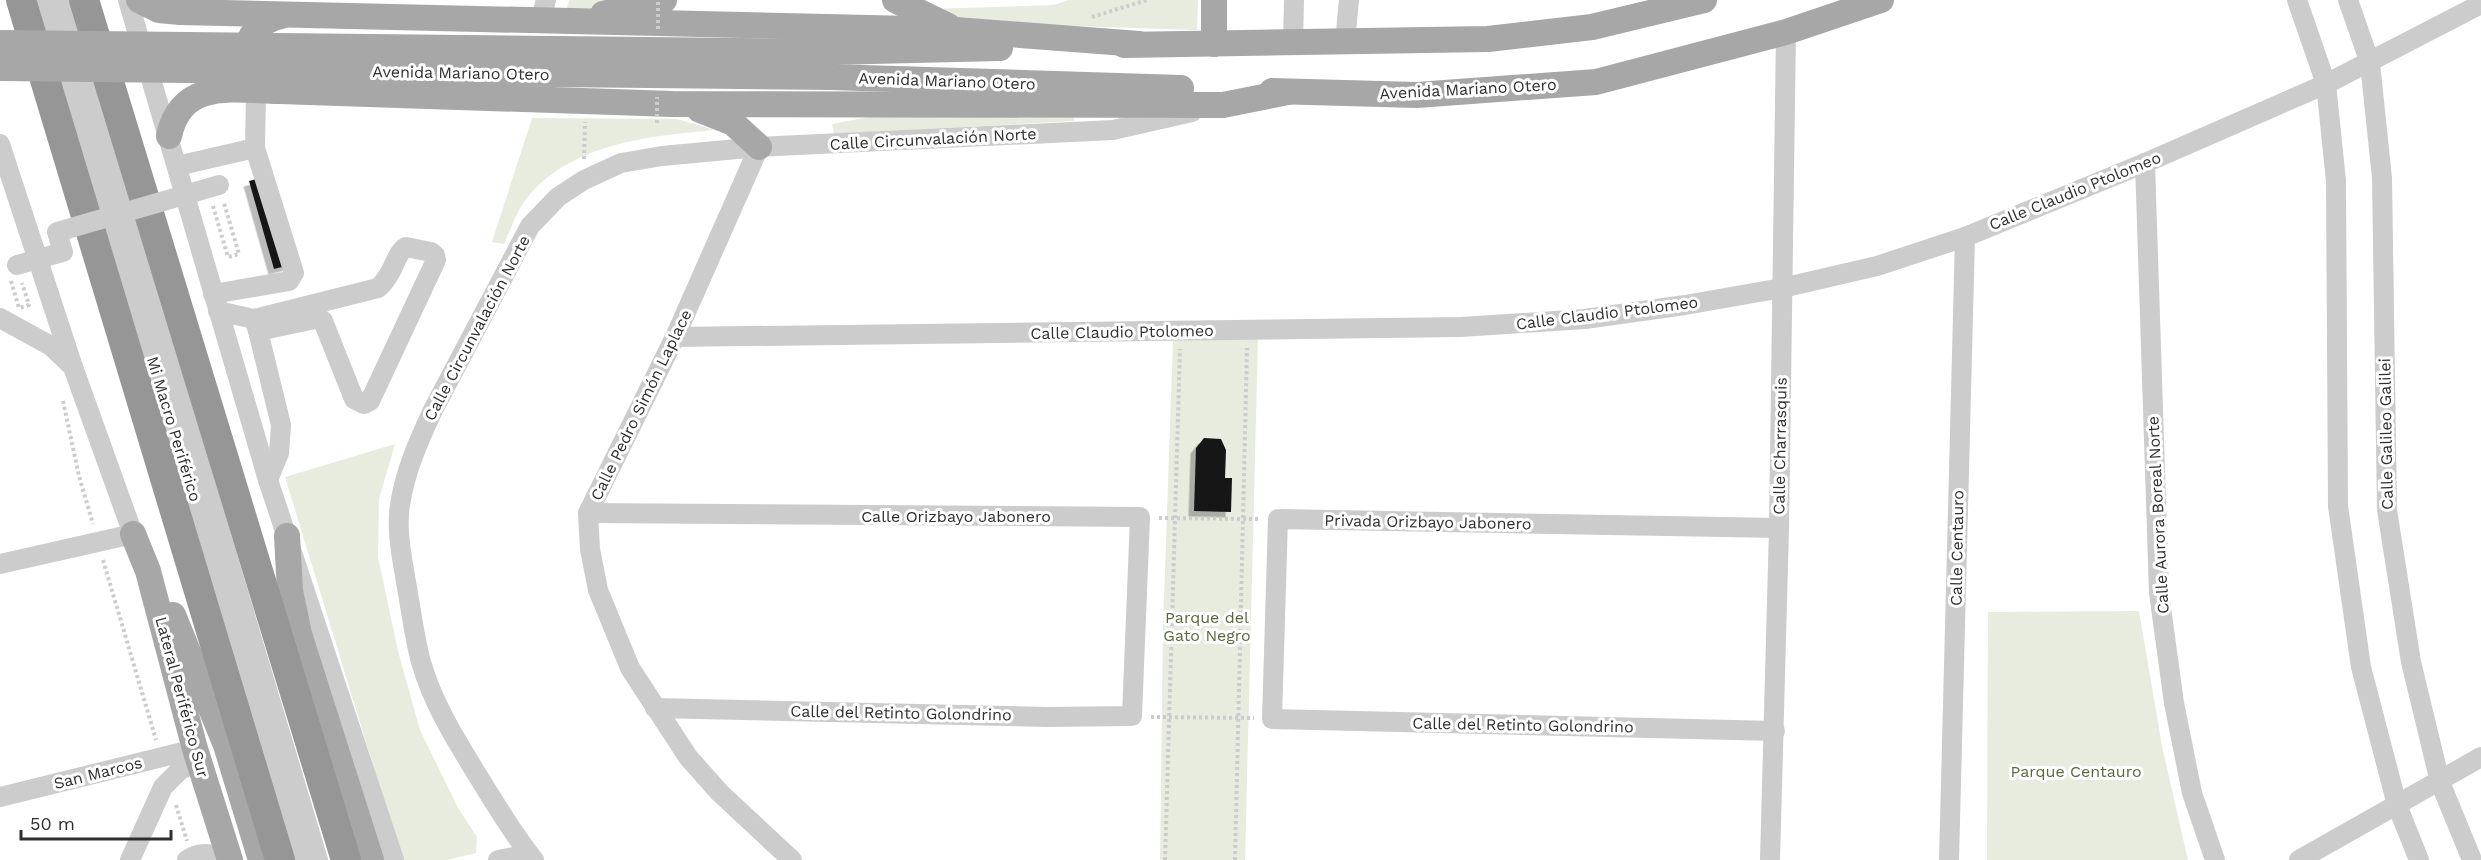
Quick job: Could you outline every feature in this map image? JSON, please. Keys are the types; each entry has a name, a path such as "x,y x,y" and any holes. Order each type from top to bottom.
{"highway":[{"path":"21,0 280,860"},
{"path":"84,0 346,860"}],"main road":[{"path":"139,0 151,7 169,12 281,16"},
{"path":"569,23 664,0"},
{"path":"895,0 956,30"},
{"path":"1214,0 1214,44"},
{"name":"Avenida Mariano Otero","path":"0,68 830,64 1138,44 1488,39 1592,27 1704,0"},
{"name":"Avenida Mariano Otero","path":"0,43 830,64 1288,92 1417,95 1596,82 1786,32 1881,0"},
{"path":"290,91 269,88 260,82 248,65 247,54 251,36 256,28 272,18 313,8 543,11 569,23 956,30 1138,44"},
{"path":"169,136 175,116 190,100 216,90 673,105 1223,105 1288,92"},
{"path":"673,105 709,113 733,123 759,147"},
{"name":"Lateral Periférico Sur","path":"134,534 147,571 197,755 229,860"},
{"path":"287,536 290,591 299,634 371,860"},
{"path":"147,571 171,609 226,746 261,860"}],"street":[{"name":"Mi Macro Periférico","path":"41,0 79,115 303,860"},
{"name":"Mi Macro Periférico","path":"61,0 318,860"},
{"path":"128,0 268,480 394,860"},
{"path":"1293,43 1294,0"},
{"path":"1345,42 1349,0"},
{"path":"2297,0 2326,84 2336,181 2338,506 2361,667 2397,805 2419,860"},
{"name":"Calle Galileo Galilei","path":"2348,0 2370,63 2382,178 2387,510 2411,662 2440,782 2472,860"},
{"name":"Calle Claudio Ptolomeo","path":"675,337 1523,324 1584,319 1674,307 1782,288 1877,266 1965,237 2145,163 2326,84 2481,4"},
{"name":"Calle Charrasquis","path":"1770,860 1779,528 1786,32"},
{"path":"216,302 289,281 294,273 255,148 255,91"},
{"name":"Calle Circunvalación Norte","path":"531,857 454,740 435,700 422,664 413,628 399,531 399,507 411,463 433,410 530,226 558,197 584,180 621,163 662,156 759,147 1113,130 1223,105"},
{"name":"Calle Pedro Simón Laplace","path":"759,147 675,337 588,513 590,549 598,590 630,668 688,757 720,793 792,860"},
{"path":"177,166 255,148"},
{"path":"0,564 134,534 9,197 2,154"},
{"name":"Calle Aurora Boreal Norte","path":"2145,163 2159,593 2174,703 2192,793 2215,860"},
{"path":"14,272 63,252 57,232 219,185"},
{"name":"Calle Centauro","path":"1949,860 1965,237"},
{"path":"216,302 256,325 320,318 354,399 364,404 370,401 436,260 435,255 432,252 406,247 400,249 392,273 378,288 256,325"},
{"path":"0,318 51,346 73,367"},
{"path":"256,325 281,425 279,453 268,480"},
{"name":"Calle Orizbayo Jabonero","path":"588,513 1140,517"},
{"path":"1132,709 1140,517"},
{"path":"1272,719 1278,519"},
{"name":"Privada Orizbayo Jabonero","path":"1278,519 1779,528"},
{"name":"Calle del Retinto Golondrino","path":"656,708 1047,717 1132,709"},
{"name":"Calle del Retinto Golondrino","path":"1272,719 1775,731"},
{"path":"130,860 163,787 197,755"},
{"name":"San Marcos","path":"0,797 197,755"},
{"path":"2299,860 2481,758"},
{"path":"187,860 204,853 229,860"},
{"path":"498,860 531,857"}],"path":[{"path":"584,122 584,180"},
{"path":"213,204 228,257 239,254 219,185"},
{"path":"14,272 29,305 19,308 14,272"},
{"path":"1235,860 1247,330"},
{"path":"1165,860 1180,331"},
{"path":"1140,517 1278,519"},
{"path":"1132,709 1169,717 1272,719"}],"green space":[{"path":"569,0 634,0 566,12"},
{"path":"1069,0 1198,0 1197,30 950,22 930,9 1053,5"},
{"path":"1074,116 1074,121 834,134 832,124 869,117"},
{"path":"532,118 677,119 715,130 664,135 613,146 566,165 545,180 523,203 504,244 492,242"},
{"name":"Parque del Gato Negro","path":"1258,338 1245,860 1160,860 1163,627 1173,341"},
{"path":"395,444 379,499 378,557 398,651 420,730 458,808 477,837 476,853 447,860 402,860 285,477"},
{"name":"Parque Centauro","path":"2139,611 2162,746 2188,860 1987,860 1988,612"}],"building":[{"path":"272,175 298,263 274,269 249,181"},
{"path":"1204,438 1221,439 1226,450 1225,478 1232,478 1231,512 1194,511 1196,448"}]}
